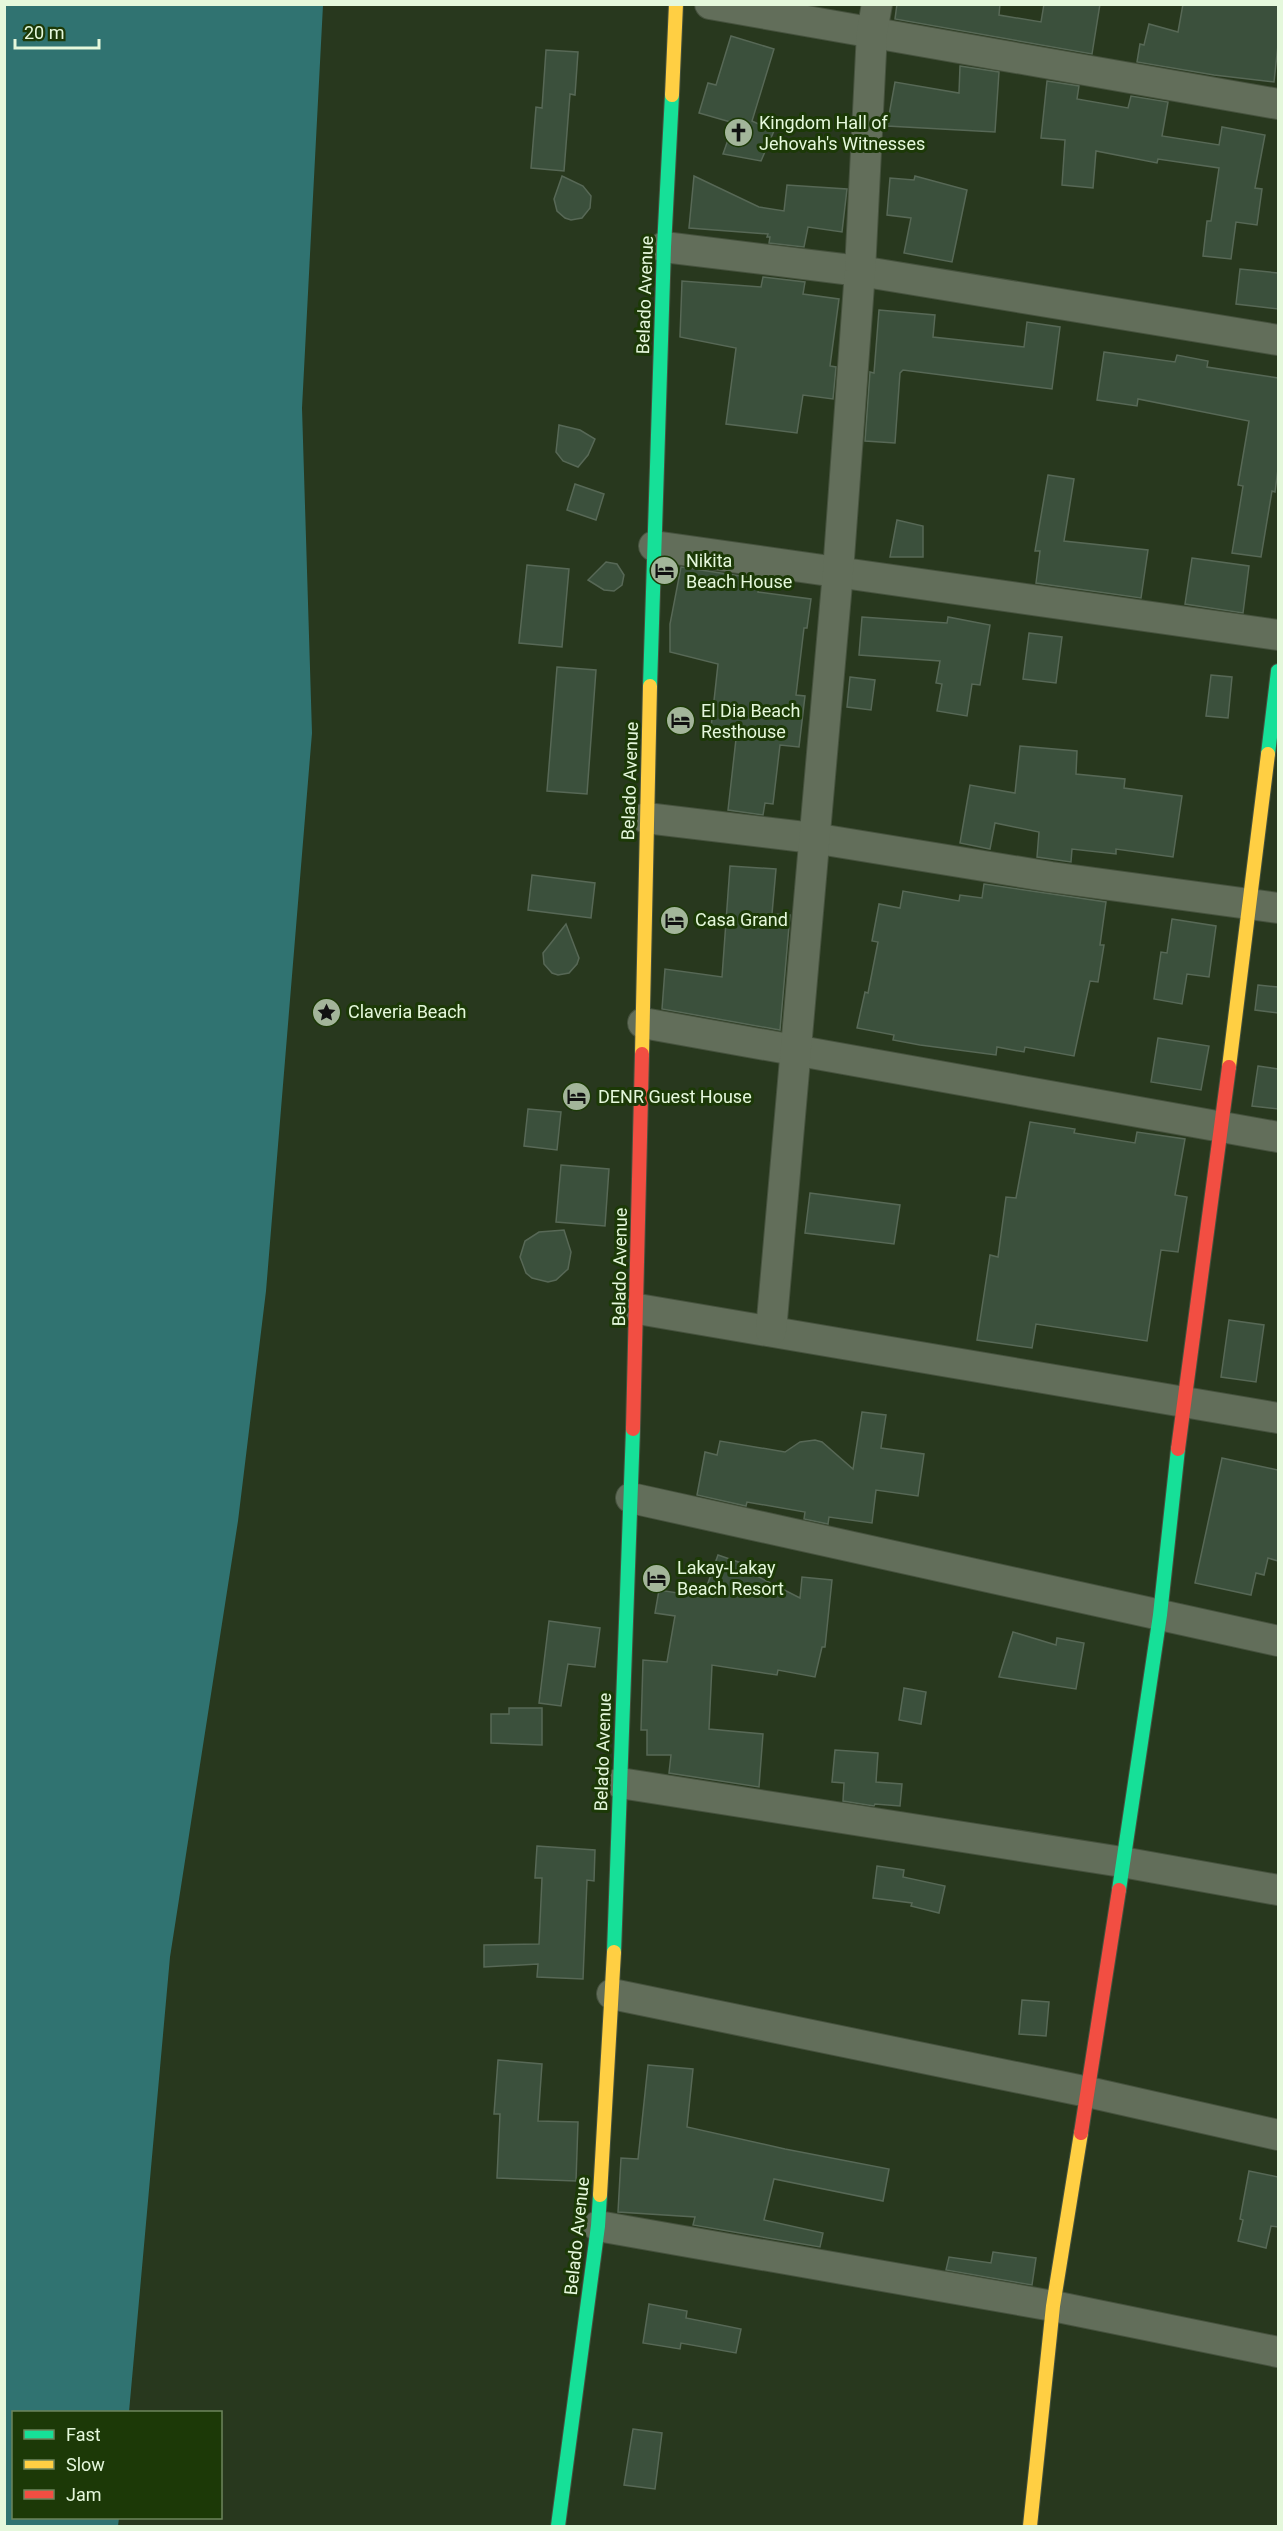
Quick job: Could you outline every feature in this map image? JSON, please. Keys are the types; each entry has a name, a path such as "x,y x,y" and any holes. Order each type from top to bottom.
{"street":[{"name":"Belado Avenue","path":"558,2526 598,2226 612,1994 638,1309 646,818 654,546 664,248 676,4"},
{"path":"711,4 875,18 1278,104"},
{"path":"771,1331 838,572 860,271 875,18"},
{"path":"664,248 860,271 1278,340"},
{"path":"654,546 1278,635"},
{"path":"1030,2526 1053,2306 1088,2092 1160,1615 1183,1403 1222,1128 1278,671"},
{"path":"646,818 813,838 1051,877 1248,902 1278,908"},
{"path":"643,1023 1278,1137"},
{"path":"638,1309 1278,1418"},
{"path":"631,1498 1278,1641"},
{"path":"620,1783 1122,1862 1278,1890"},
{"path":"612,1994 1088,2092 1278,2135"},
{"path":"598,2226 1053,2306 1278,2352"}],"water":[{"path":"5,4 323,5 302,408 312,733 266,1291 238,1521 170,1957 129,2411 12,2411 12,2519 119,2519 118,2526 4,2526"}],"building":[{"path":"897,4 1000,4 999,15 1041,22 1044,4 1100,4 1092,54 895,19"},
{"path":"1183,4 1278,4 1278,45 1274,82 1137,62 1140,44 1144,45 1149,24 1178,32"},
{"path":"731,36 774,49 752,121 774,131 761,161 723,154 734,123 699,113 708,83 716,85"},
{"path":"546,50 578,52 575,95 570,94 564,171 531,168 536,107 542,108"},
{"path":"960,66 999,72 995,132 887,126 895,82 959,93"},
{"path":"1047,81 1079,86 1077,99 1128,108 1131,96 1168,102 1162,136 1219,145 1222,127 1265,135 1255,188 1262,189 1257,225 1236,222 1231,259 1203,256 1207,221 1211,221 1219,168 1158,159 1157,163 1096,151 1093,188 1062,185 1065,140 1041,138"},
{"path":"562,176 583,186 591,196 590,208 582,218 571,220 557,211 554,199"},
{"path":"694,176 759,207 784,211 787,185 847,189 842,232 808,227 804,247 769,243 768,234 689,228"},
{"path":"915,176 967,190 952,262 904,253 911,218 887,215 890,178 914,180"},
{"path":"1240,269 1278,273 1278,309 1236,304"},
{"path":"763,277 805,282 803,294 839,299 830,366 836,367 833,399 803,395 797,433 726,424 736,348 680,337 682,281 761,287"},
{"path":"879,310 935,315 933,337 1024,347 1027,322 1060,327 1052,389 903,370 900,373 895,443 865,441 870,372 874,373"},
{"path":"1104,352 1175,362 1177,355 1208,361 1207,367 1278,378 1278,469 1261,557 1232,553 1243,486 1238,485 1249,421 1138,399 1137,406 1097,400"},
{"path":"559,425 580,430 595,439 588,455 578,467 563,461 556,452"},
{"path":"1048,475 1074,479 1064,541 1148,550 1141,598 1036,583 1040,551 1035,551"},
{"path":"575,484 604,494 596,520 567,510"},
{"path":"897,520 923,526 923,557 890,557"},
{"path":"1192,558 1249,566 1243,613 1185,604"},
{"path":"606,562 617,564 624,575 622,585 614,591 604,590 588,580"},
{"path":"527,565 569,569 562,647 519,643"},
{"path":"681,567 760,579 758,592 811,599 807,628 804,628 796,695 805,696 799,747 780,745 773,804 765,803 763,815 728,810 736,739 710,737 718,664 670,652 670,624"},
{"path":"862,617 947,623 948,617 990,625 980,685 972,684 967,716 937,711 942,684 936,683 940,661 859,655"},
{"path":"1029,633 1062,637 1056,683 1023,679"},
{"path":"557,667 596,670 587,794 547,791"},
{"path":"1211,675 1232,677 1228,718 1206,716"},
{"path":"850,677 875,680 871,710 847,707"},
{"path":"1020,746 1077,751 1076,774 1125,779 1124,788 1182,796 1173,857 1116,849 1116,854 1072,849 1071,862 1037,857 1039,832 995,823 990,849 960,843 970,785 1015,793"},
{"path":"730,866 776,869 772,914 790,915 780,1030 662,1009 665,969 722,977"},
{"path":"532,875 595,883 591,918 528,910"},
{"path":"984,884 1106,902 1100,945 1104,945 1098,982 1090,981 1074,1056 1025,1047 1024,1052 997,1047 996,1055 893,1040 894,1035 857,1028 865,992 868,993 878,942 872,941 879,904 900,908 903,891 959,901 960,895 982,898"},
{"path":"1172,919 1216,926 1209,977 1187,974 1182,1004 1154,999 1161,952 1167,953"},
{"path":"566,924 579,958 569,973 558,975 552,973 544,964 543,953"},
{"path":"1258,985 1278,987 1278,1013 1255,1010"},
{"path":"1158,1038 1209,1046 1201,1090 1151,1082"},
{"path":"1258,1066 1278,1069 1278,1109 1252,1106"},
{"path":"528,1109 561,1112 557,1150 524,1146"},
{"path":"1030,1122 1075,1129 1074,1133 1135,1143 1137,1132 1185,1139 1175,1195 1187,1197 1178,1252 1161,1250 1147,1341 1036,1324 1032,1348 977,1340 990,1255 998,1257 1006,1197 1016,1198"},
{"path":"561,1165 609,1169 605,1226 556,1222"},
{"path":"810,1193 900,1205 894,1244 805,1233"},
{"path":"564,1230 571,1252 568,1269 556,1280 548,1282 532,1278 526,1273 520,1257 525,1241 539,1232"},
{"path":"1229,1320 1264,1325 1256,1382 1221,1377"},
{"path":"862,1412 886,1415 881,1448 924,1454 918,1496 876,1490 872,1523 829,1517 828,1524 804,1519 805,1512 747,1502 746,1506 697,1495 705,1452 717,1455 720,1441 785,1452 800,1442 815,1440 822,1442 853,1469"},
{"path":"1222,1458 1278,1470 1278,1561 1268,1558 1264,1575 1256,1573 1251,1595 1195,1583"},
{"path":"718,1555 753,1567 751,1573 800,1598 802,1577 832,1580 825,1647 822,1647 815,1677 778,1670 777,1675 712,1665 709,1729 763,1734 759,1787 669,1773 671,1755 647,1755 647,1730 641,1730 643,1660 667,1662 675,1616 655,1613 659,1590 703,1597"},
{"path":"549,1621 600,1628 595,1667 568,1664 561,1706 539,1703"},
{"path":"1013,1632 1056,1645 1057,1638 1084,1643 1076,1689 999,1677"},
{"path":"904,1688 926,1692 921,1724 899,1720"},
{"path":"509,1708 542,1708 542,1745 491,1743 491,1714 509,1714"},
{"path":"835,1750 878,1753 876,1782 902,1784 900,1806 875,1804 874,1806 843,1801 844,1783 832,1782"},
{"path":"537,1846 595,1850 594,1881 587,1880 583,1979 537,1977 538,1964 484,1967 484,1945 539,1944 542,1878 535,1878"},
{"path":"877,1866 904,1870 903,1877 945,1886 939,1913 911,1906 912,1903 873,1898"},
{"path":"1022,2000 1049,2002 1046,2036 1019,2034"},
{"path":"498,2060 542,2064 538,2121 578,2122 576,2181 497,2178 500,2114 494,2114"},
{"path":"648,2065 693,2069 687,2127 889,2169 883,2201 774,2179 764,2220 823,2233 820,2247 693,2225 695,2217 618,2212 621,2158 638,2159"},
{"path":"1249,2171 1278,2177 1278,2227 1271,2226 1266,2248 1238,2241"},
{"path":"993,2252 1036,2258 1032,2285 946,2270 949,2257 991,2263"},
{"path":"649,2304 687,2311 686,2318 741,2329 736,2353 681,2343 680,2349 643,2343"},
{"path":"633,2429 662,2433 655,2489 624,2485"}],"traffic: fast":[{"path":"650,686 664,247 672,95"},
{"path":"1268,754 1278,671"},
{"path":"614,1952 633,1429"},
{"path":"1119,1890 1160,1615 1178,1449"},
{"path":"558,2526 598,2226 600,2195"}],"traffic: slow":[{"path":"672,95 676,4"},
{"path":"642,1054 650,686"},
{"path":"1229,1067 1268,754"},
{"path":"600,2195 614,1952"},
{"path":"1030,2526 1053,2306 1081,2133"}],"traffic: jam":[{"path":"633,1429 642,1054"},
{"path":"1178,1449 1229,1067"},
{"path":"1081,2133 1119,1890"}],"place":[{"name":"Kingdom Hall of Jehovah's Witnesses","path":"738,133"},
{"name":"Nikita Beach House","path":"665,571"},
{"name":"El Dia Beach Resthouse","path":"680,721"},
{"name":"Casa Grand","path":"674,920"},
{"name":"Claveria Beach","path":"327,1012"},
{"name":"DENR Guest House","path":"577,1097"},
{"name":"Lakay-Lakay Beach Resort","path":"656,1578"}]}
